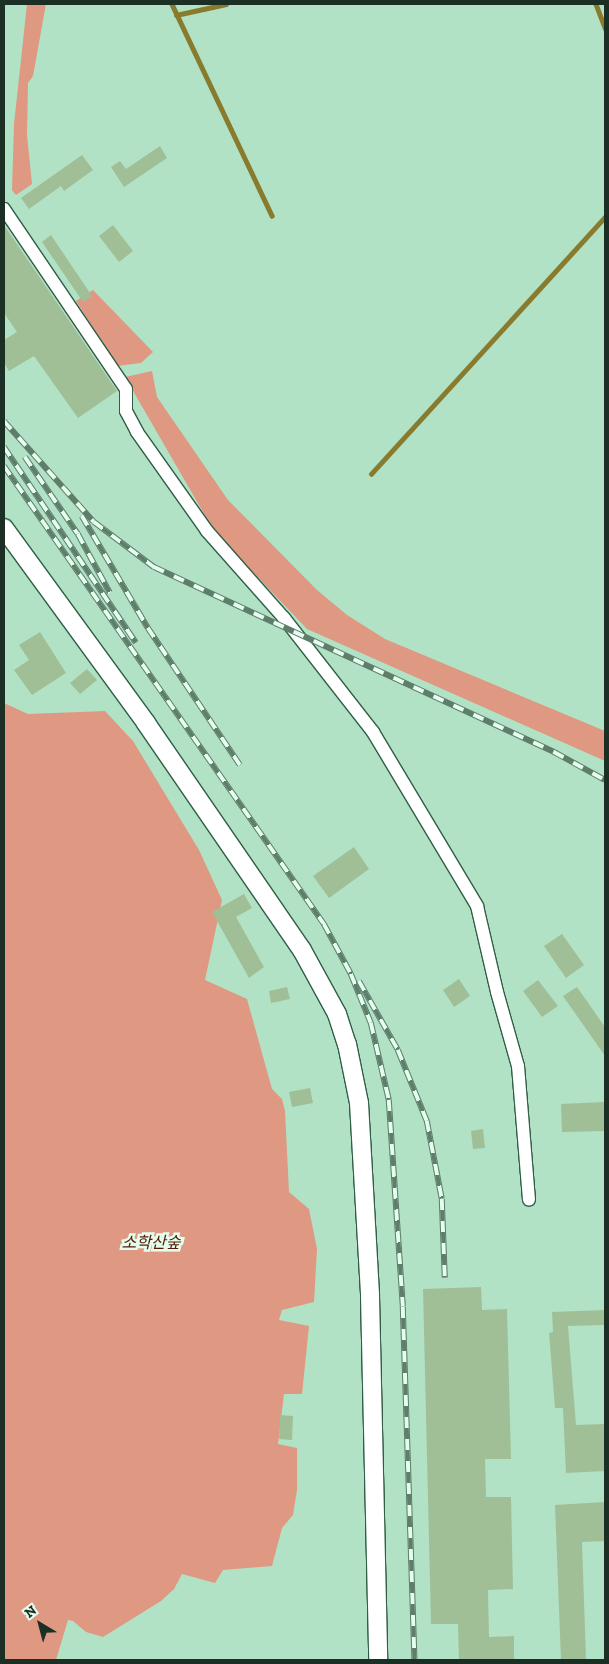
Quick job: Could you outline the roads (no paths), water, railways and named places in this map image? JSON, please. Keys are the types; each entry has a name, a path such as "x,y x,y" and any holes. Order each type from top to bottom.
{"street":[{"path":"4,209 126,389 126,411 137,432 218,545 284,618 373,732 477,906 496,992 518,1066 529,1200"},
{"path":"4,528 146,723 302,950 333,1006 347,1044 359,1103 368,1267 378,1660"}],"waterway":[{"path":"172,4 272,216"},
{"path":"176,15 226,4"},
{"path":"596,4 605,28"},
{"path":"371,474 605,217"}],"railway":[{"path":"4,421 94,522 154,567 554,752 605,780"},
{"path":"4,447 136,643"},
{"path":"25,457 78,534 110,593"},
{"path":"4,466 324,924 351,974 371,1023 389,1100 403,1307 415,1660"},
{"path":"82,516 148,628 240,765"},
{"path":"359,981 398,1050 427,1121 442,1199 445,1278"}],"park label":[{"name":"소학산숲","path":"151,1243"}]}
